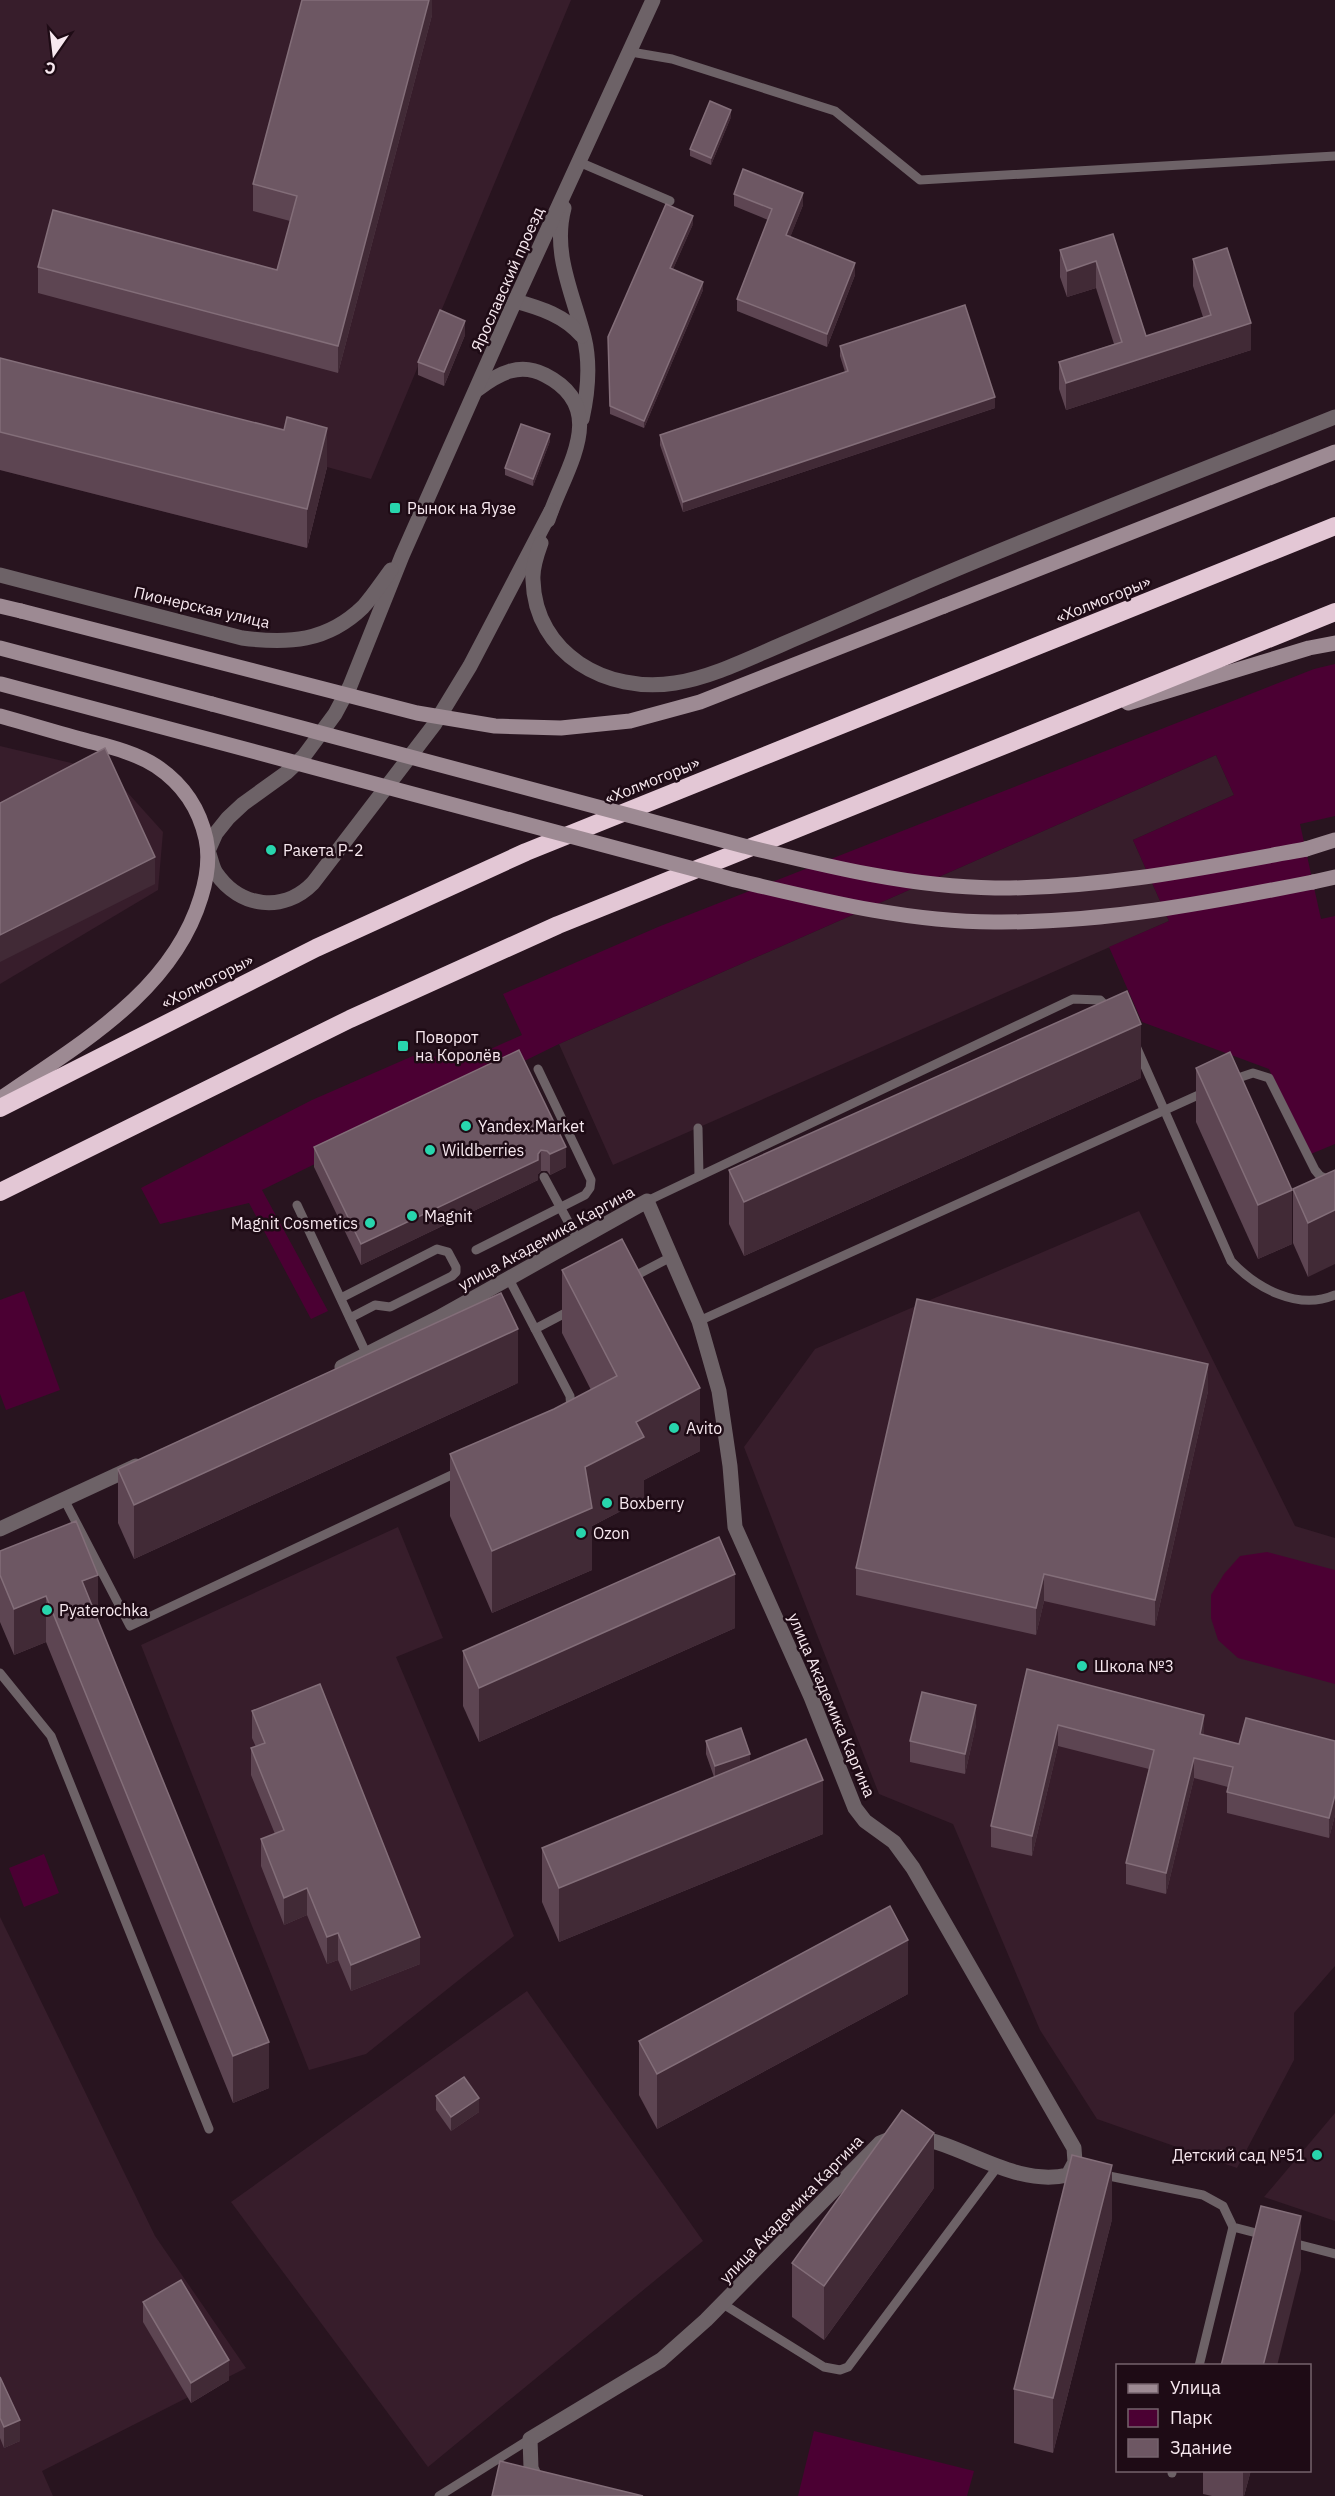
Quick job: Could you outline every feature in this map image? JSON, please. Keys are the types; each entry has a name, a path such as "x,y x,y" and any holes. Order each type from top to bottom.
{"highway":[{"name":"«Холмогоры»","path":"0,1108 306,953 526,852 1335,526"},
{"path":"0,1192 350,1019 558,925 1335,612"}],"main road":[{"path":"0,606 417,713 495,726 561,728 630,721 700,702 1335,452"},
{"path":"1042,729 1309,648 1335,643"},
{"path":"5,649 744,846 825,866 912,881 993,888 1074,886 1158,876 1306,849 1335,840"},
{"path":"1,684 735,880 818,900 907,916 992,922 1077,921 1163,910 1335,877"},
{"path":"0,716 105,746 153,764 184,790 194,805 203,825 208,851 205,884 197,912 174,956 154,980 125,1008 85,1039 0,1099"}],"street":[{"name":"Ярославский проезд","path":"402,556 478,389 515,301 653,0"},
{"name":"Ярославский проезд","path":"551,511 573,458 587,395 588,367 584,338 566,282 561,251 561,218 570,184"},
{"path":"515,301 556,315 572,324 584,338"},
{"path":"478,389 496,375 515,369 537,371 556,380 573,395 580,414 579,433"},
{"path":"551,511 535,561 532,579 540,619 552,639 568,656 602,677 624,683 674,683 706,675 747,660 921,584 1335,417"},
{"path":"402,556 350,686 335,714 304,756 286,773 243,804 216,833 208,851 215,872 226,885 241,895 257,902 273,904 288,901 302,894 434,725 470,666 551,511"},
{"name":"Пионерская улица","path":"0,575 242,638 277,642 309,638 336,626 363,607 402,556"},
{"name":"улица Академика Каргина","path":"324,1376 509,1279 647,1201 699,1321 719,1390 730,1466 735,1527 811,1697 855,1808 865,1821 894,1842 913,1868 1074,2148 1074,2169 1068,2175 1040,2177 998,2166 923,2138 902,2136 880,2144 723,2304 662,2360 530,2439"},
{"path":"0,1529 65,1501 151,1459"},
{"path":"530,2439 531,2468 542,2493 556,2496"}],"lane":[{"path":"631,52 672,59 835,111 920,180 1335,156"},
{"path":"579,162 670,201"},
{"path":"647,1201 1073,999 1100,1000 1120,1018"},
{"path":"1132,1036 1231,1261 1242,1273 1265,1288 1306,1301 1325,1299 1335,1295"},
{"path":"476,1250 585,1195 590,1188 591,1180 538,1069"},
{"path":"1225,1083 1253,1073 1269,1078 1315,1170 1320,1176 1335,1182"},
{"path":"699,1321 1215,1088"},
{"path":"698,1128 699,1176"},
{"path":"544,1177 578,1240"},
{"path":"297,1205 367,1355"},
{"path":"341,1298 437,1249 448,1252 456,1267 456,1272 452,1276 390,1307 375,1305 350,1318"},
{"path":"619,1285 671,1257"},
{"path":"509,1279 570,1396 570,1413 566,1420"},
{"path":"1325,1299 1335,1308"},
{"path":"535,1329 577,1307"},
{"path":"65,1501 130,1626 473,1465"},
{"path":"0,1672 51,1736 209,2129"},
{"path":"723,2304 824,2367 840,2370 848,2367 998,2166"},
{"path":"1074,2169 1203,2195 1223,2206 1233,2227 1199,2364"},
{"path":"1233,2227 1335,2254"},
{"path":"439,2496 530,2439"}],"shaded area":[{"path":"0,0 571,0 371,479 327,467 307,548 0,470"},
{"path":"0,746 109,772 163,832 158,890 0,984"},
{"path":"1216,755 1234,795 1133,840 1169,921 613,1165 559,1044"},
{"name":"Школа №3","path":"1139,1211 1295,1526 1335,1538 1335,1966 1294,2013 1294,2060 1237,2168 1097,2119 1040,2030 953,1824 879,1794 744,1447 815,1349"},
{"path":"398,1527 443,1638 396,1657 514,1936 366,2054 309,2070 141,1645"},
{"path":"0,1917 155,2236 246,2368 42,2471 53,2496 0,2496"},
{"path":"527,1991 703,2241 428,2467 231,2202"},
{"name":"Детский сад №51","path":"1335,2113 1335,2221 1264,2197"}],"green space":[{"path":"1335,664 1335,816 1300,824 1321,919 1335,916 1335,1144 1306,1156 1269,1069 1142,1022 1109,947 1169,921 1133,840 1234,795 1216,755 559,1044 262,1190 328,1311 311,1319 249,1203 160,1224 141,1188 312,1100 422,1052 457,1064 522,1035 503,994 658,927 1314,669"},
{"path":"24,1291 60,1390 6,1410 0,1394 0,1300"},
{"path":"1267,1552 1335,1570 1335,1684 1238,1658 1218,1640 1211,1618 1211,1595 1224,1574 1240,1556"},
{"path":"44,1854 59,1893 24,1907 9,1868"},
{"path":"814,2431 974,2471 967,2496 798,2496"}],"building":[{"path":"302,0 429,0 338,346 38,267 53,210 277,270 297,196 253,184"},
{"path":"710,101 731,110 711,158 690,149"},
{"path":"743,169 803,193 786,235 855,263 827,334 737,299 772,209 734,194"},
{"path":"666,204 693,216 670,268 703,282 644,421 610,406 608,337"},
{"path":"1113,234 1146,336 1211,315 1193,259 1227,248 1251,323 1066,383 1059,362 1122,342 1096,261 1067,271 1060,250"},
{"path":"965,305 995,397 683,502 660,435 848,371 840,346"},
{"path":"440,310 465,321 444,372 418,362"},
{"path":"0,358 284,430 287,417 327,428 307,509 0,432"},
{"path":"521,424 550,434 533,479 505,468"},
{"path":"105,748 155,857 0,935 0,803"},
{"path":"1127,991 1141,1024 744,1202 729,1170"},
{"path":"519,1050 566,1147 550,1154 541,1150 538,1160 361,1244 314,1147"},
{"path":"1230,1052 1292,1190 1258,1205 1196,1068"},
{"path":"1335,1170 1335,1210 1308,1223 1293,1189"},
{"path":"622,1239 700,1388 636,1422 644,1437 585,1467 592,1508 492,1551 450,1454 554,1409 617,1376 562,1270"},
{"path":"501,1293 518,1329 134,1505 118,1469"},
{"path":"917,1299 1208,1364 1155,1600 1044,1574 1036,1608 856,1568"},
{"path":"76,1521 98,1575 82,1581 269,2042 233,2056 46,1596 14,1609 0,1575 0,1551"},
{"path":"719,1537 735,1574 479,1688 463,1651"},
{"path":"1027,1669 1204,1715 1200,1734 1239,1744 1246,1718 1335,1741 1335,1795 1329,1818 1227,1792 1233,1767 1194,1758 1166,1873 1126,1863 1154,1750 1058,1725 1032,1836 991,1826"},
{"path":"320,1684 420,1937 351,1965 338,1933 327,1937 307,1888 284,1898 261,1839 284,1830 251,1748 265,1743 252,1711"},
{"path":"922,1692 976,1705 965,1754 910,1741"},
{"path":"741,1728 750,1754 715,1766 706,1741"},
{"path":"806,1739 823,1780 559,1888 542,1848"},
{"path":"890,1906 908,1940 657,2074 639,2041"},
{"path":"464,2077 479,2098 451,2117 436,2096"},
{"path":"902,2110 934,2133 824,2286 792,2263"},
{"path":"1072,2155 1112,2165 1053,2398 1014,2389"},
{"path":"1261,2206 1301,2216 1264,2364 1222,2364"},
{"path":"181,2280 229,2360 191,2383 143,2302"},
{"path":"0,2377 20,2420 4,2427 0,2418"},
{"path":"500,2461 643,2496 492,2496"}],"place":[{"name":"Рынок на Яузе","path":"395,508"},
{"name":"Ракета Р-2","path":"271,850"},
{"name":"Поворот на Королёв","path":"403,1046"},
{"name":"Yandex.Market","path":"466,1126"},
{"name":"Wildberries","path":"430,1150"},
{"name":"Magnit","path":"412,1216"},
{"name":"Magnit Cosmetics","path":"370,1223"},
{"name":"Avito","path":"674,1428"},
{"name":"Boxberry","path":"607,1503"},
{"name":"Ozon","path":"581,1533"},
{"name":"Pyaterochka","path":"47,1610"},
{"name":"Школа №3","path":"1082,1666"},
{"name":"Детский сад №51","path":"1317,2155"}]}
